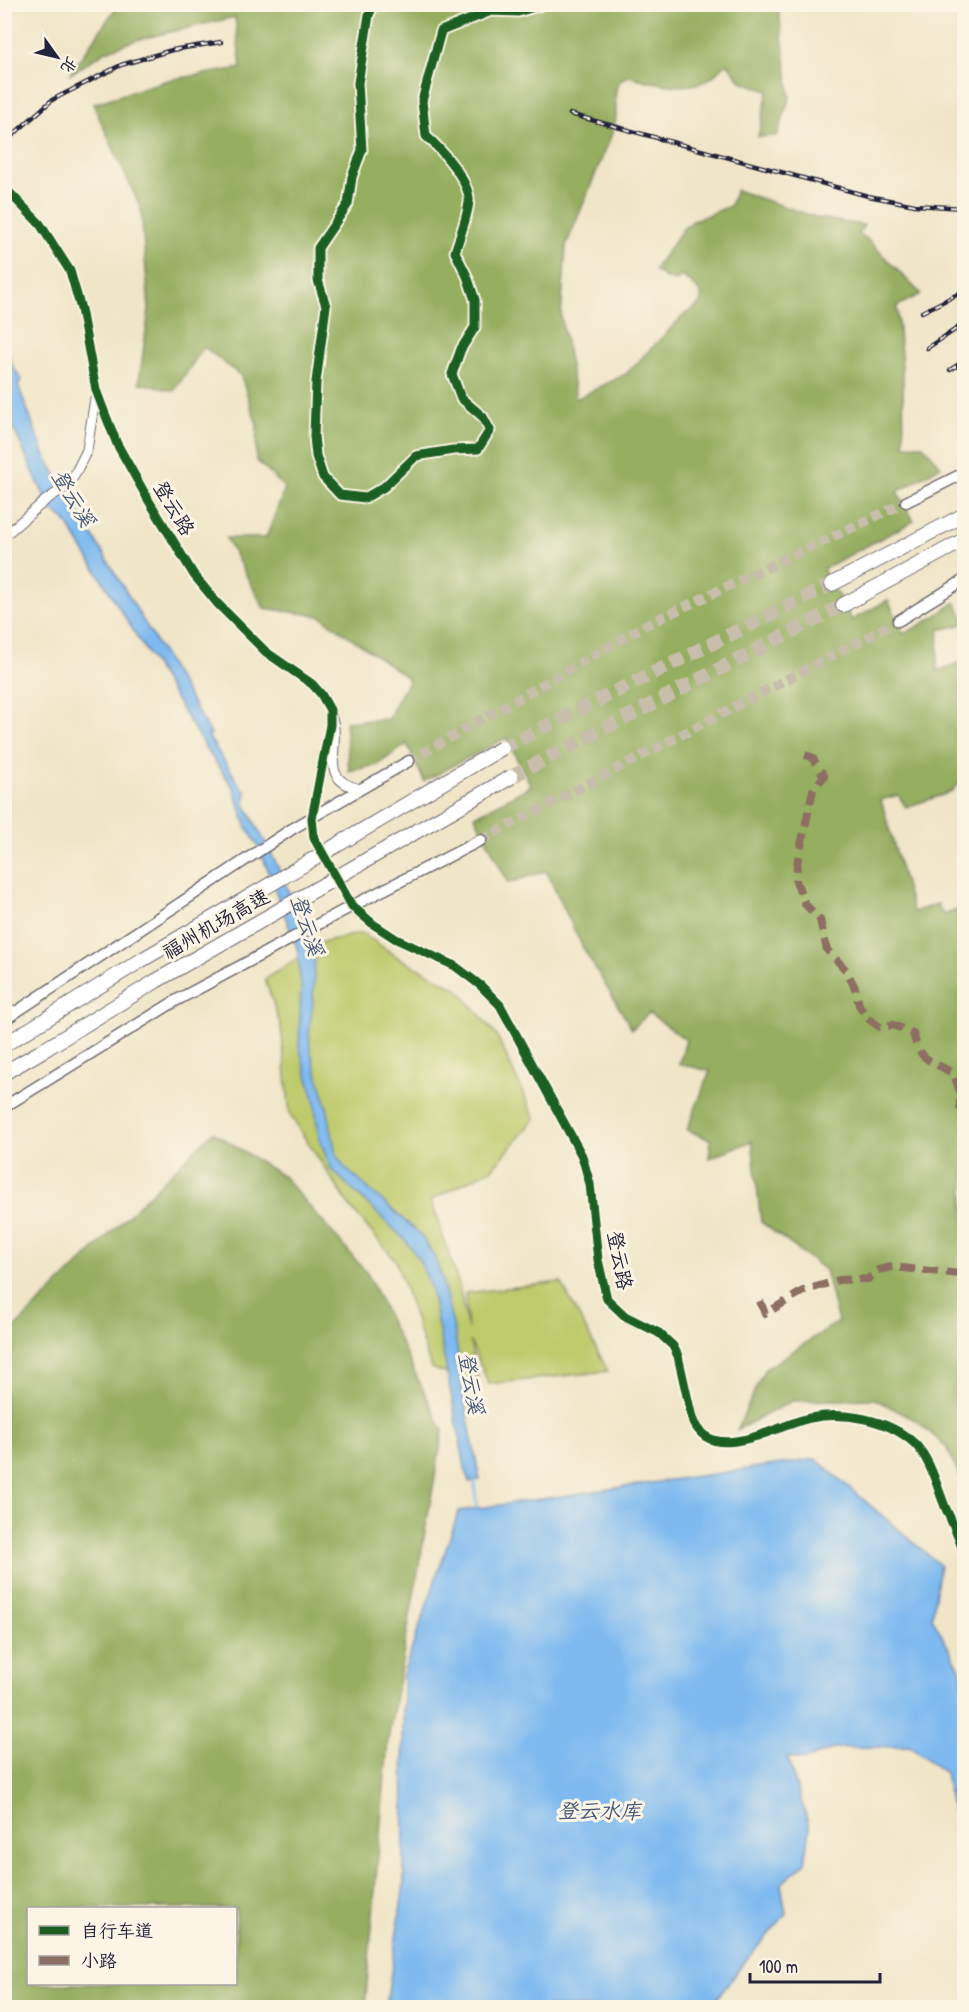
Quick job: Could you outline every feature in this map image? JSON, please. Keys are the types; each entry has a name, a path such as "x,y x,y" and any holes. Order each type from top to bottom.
{"highway":[{"path":"832,584 964,515"},
{"path":"843,605 964,540"},
{"name":"福州机场高速","path":"4,1045 150,955 502,748"},
{"name":"福州机场高速","path":"4,1073 156,981 511,777"}],"main road":[{"path":"906,502 964,473"},
{"path":"898,621 964,580"},
{"path":"4,1020 292,829 408,761"},
{"path":"4,1107 177,1000 481,840"}],"street":[{"name":"登云路","path":"4,187 40,224 70,272 81,309 96,390 122,454 194,574 217,603 266,652 316,689 330,710 330,725 312,818 314,838 352,906 373,924 396,939 455,966 480,985 500,1005 582,1156 590,1185 598,1260 607,1299 625,1316 659,1333 673,1346 678,1356 692,1418 700,1432 714,1441 731,1443 809,1418 827,1416 862,1419 891,1429 913,1443 922,1454 964,1555"},
{"path":"4,536 46,500 64,488 78,470 87,450 96,390"},
{"path":"330,710 336,735 333,763 335,776 344,784 360,789"},
{"path":"312,818 322,792 334,723"},
{"path":"4,1005 17,1012"}],"green space":[{"path":"179,4 182,6 182,4 778,5 790,97 777,136 758,137 768,91 741,81 727,63 709,79 690,85 669,85 628,76 619,83 613,131 566,246 561,316 576,399 626,374 686,313 699,304 701,299 701,294 694,285 681,276 676,281 654,270 683,229 693,221 730,206 736,190 818,218 864,225 859,234 867,239 921,294 897,306 903,380 904,445 923,445 941,466 897,492 914,521 823,569 852,620 888,600 904,634 955,602 964,619 964,624 939,630 937,671 964,661 964,777 951,792 906,807 898,795 881,800 913,912 938,904 943,915 960,909 964,910 964,1485 946,1447 917,1421 875,1399 792,1401 737,1430 764,1370 838,1322 825,1270 761,1222 752,1141 709,1158 711,1140 687,1130 710,1071 679,1064 686,1040 649,1013 632,1029 583,948 546,871 508,883 475,816 531,786 506,738 424,781 407,744 377,765 349,771 345,722 388,719 409,679 320,616 264,608 226,538 266,538 285,488 256,460 257,425 241,376 204,347 174,391 139,383 149,309 141,209 93,104 168,80 241,68 235,17 136,40 106,51 69,75 118,5"},
{"path":"362,933 399,958 458,989 497,1036 535,1119 492,1169 431,1200 459,1285 468,1330 465,1293 561,1282 608,1371 489,1384 470,1341 479,1386 431,1368 396,1261 351,1208 290,1115 281,1027 265,979 322,942"},
{"path":"213,1132 284,1177 367,1273 443,1431 388,1740 365,2007 5,2007 5,1337"}],"water":[{"path":"4,345 21,380 18,385 44,454 211,734 208,736 241,787 246,790 245,804 276,863 311,941 315,952 309,1033 311,1052 327,1107 336,1154 344,1167 420,1234 435,1258 455,1333 463,1393 480,1480 469,1482 466,1472 431,1289 419,1259 405,1240 331,1169 319,1137 314,1099 299,1047 301,985 297,948 257,844 247,828 233,787 207,750 65,520 51,510 5,410"},
{"name":"登云水库","path":"816,1459 940,1565 932,1617 960,1669 964,1695 964,1795 952,1809 945,1773 910,1746 835,1748 805,1760 787,1757 810,1828 805,1863 781,1884 786,1914 742,1965 711,2007 386,2007 404,1884 403,1674 459,1511"}],"waterway":[{"name":"登云溪","path":"474,1479 477,1509"}],"tunnel":[{"path":"409,761 650,623 906,502"},
{"path":"502,748 832,584"},
{"path":"511,777 843,605"},
{"path":"481,840 898,621"}],"railway":[{"path":"4,143 52,100 121,65 172,50 221,42"},
{"path":"570,114 868,196 915,205 964,208"},
{"path":"922,312 964,291"},
{"path":"927,348 964,324"},
{"path":"950,370 964,361"}],"marked path":[{"path":"805,755 812,757 824,776 813,790 797,864 796,881 805,904 820,920 827,950 846,970 855,988 859,1005 867,1018 880,1027 893,1025 913,1033 923,1055 954,1074 960,1092 960,1107 964,1112"},
{"path":"760,1301 765,1314 803,1291 839,1280 868,1279 878,1270 892,1267 960,1274 964,1281"}],"cycle path":[{"path":"374,4 369,15 358,83 362,150 352,177 348,204 318,248 318,280 326,306 316,382 314,436 316,456 323,477 340,495 365,498 384,487 416,456 453,450 478,449 490,430 483,417 461,398 452,374 461,349 475,327 475,300 467,276 455,252 467,214 468,194 454,166 426,136 422,101 441,31 491,11 518,12 544,4"},
{"path":"4,187 40,224 70,271 81,309 96,390 117,444 194,575 217,603 266,652 312,684 330,710 330,725 312,818 314,838 352,906 373,924 396,939 455,966 480,985 500,1005 582,1156 590,1184 598,1260 607,1299 625,1316 659,1333 673,1346 678,1356 692,1418 701,1433 713,1440 728,1442 823,1416 865,1419 891,1428 914,1443 925,1457 964,1555"}]}
